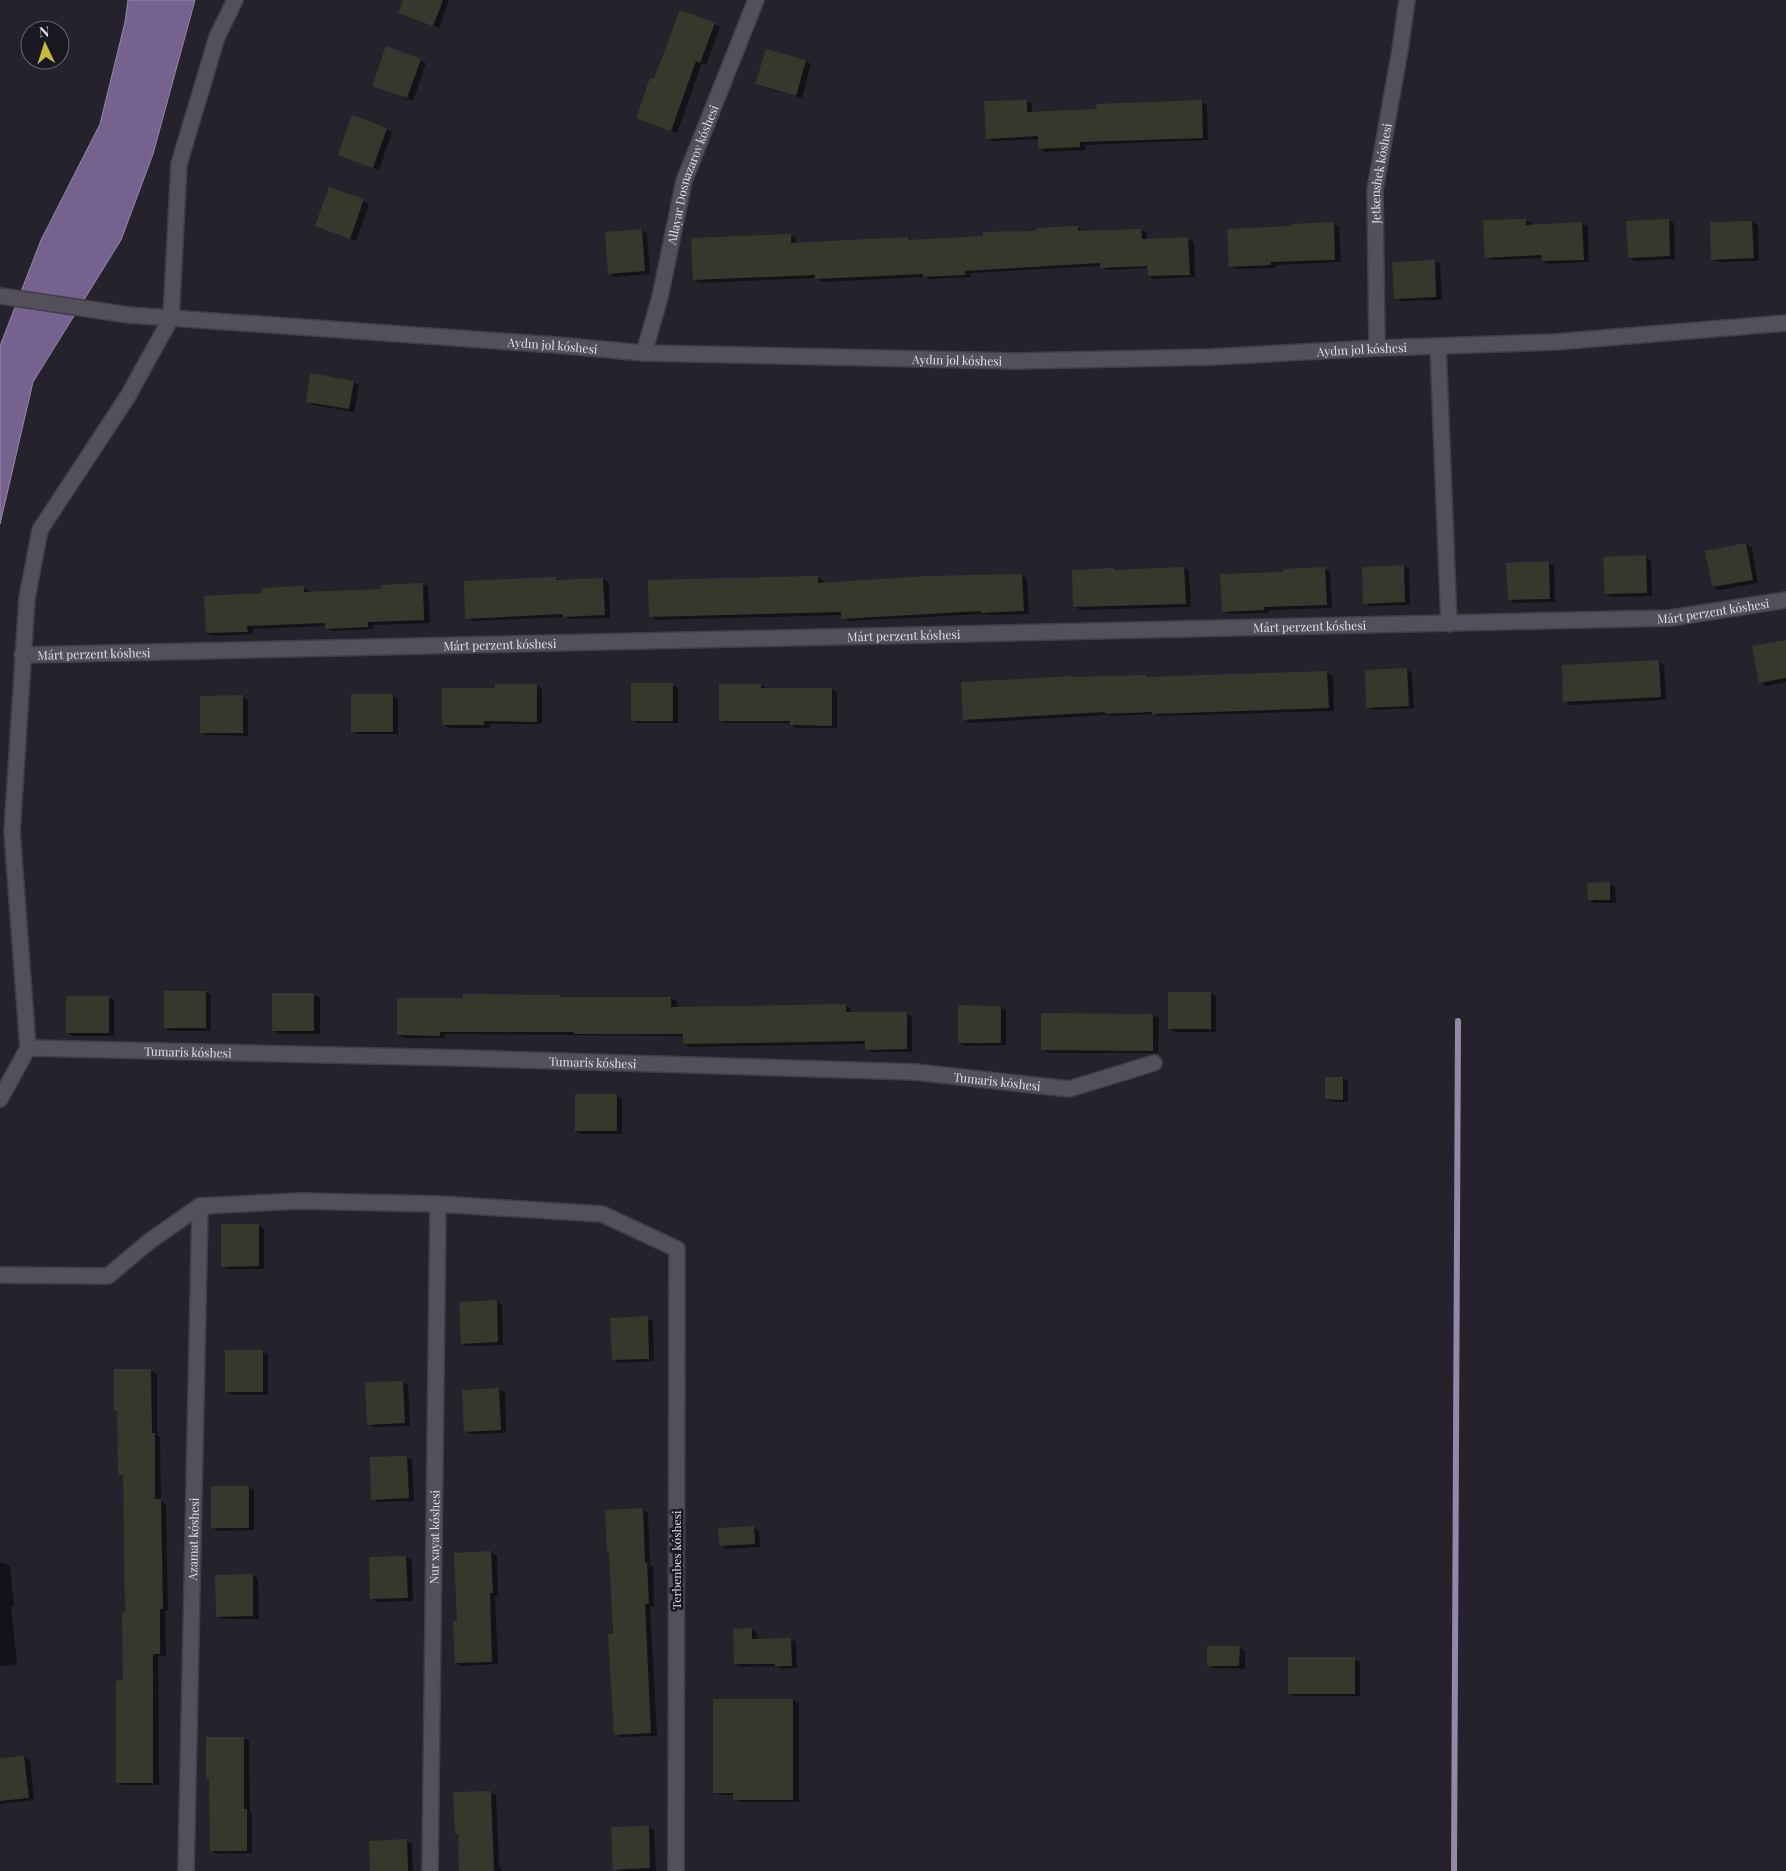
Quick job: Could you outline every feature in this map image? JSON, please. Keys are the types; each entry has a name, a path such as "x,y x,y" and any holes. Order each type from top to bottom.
{"street":[{"path":"0,1100 28,1048 12,832 27,598 40,530 128,396 170,318 179,164 217,37 235,0"},
{"name":"Allayar Dosnazarov kóshesi","path":"644,353 660,297 684,181 756,0"},
{"name":"Jetkenshek kóshesi","path":"1377,348 1376,190 1407,0"},
{"name":"Aydın jol kóshesi","path":"0,296 130,315 644,353 1015,361 1211,357 1377,348 1555,342 1786,323"},
{"path":"1438,346 1449,624"},
{"name":"Márt perzent kóshesi","path":"22,655 1670,618 1786,600"},
{"name":"Tumaris kóshesi","path":"28,1048 471,1058 915,1072 1069,1089 1154,1063"},
{"path":"0,1275 108,1276 151,1240 200,1206 299,1200 438,1204"},
{"name":"Terbenbes kóshesi","path":"438,1204 602,1214 677,1249 676,1871"},
{"name":"Nur xayat kóshesi","path":"430,1871 438,1204"},
{"name":"Azamat kóshesi","path":"186,1871 200,1206"}],"shaded area":[{"path":"128,0 195,0 153,154 121,240 33,382 0,524 0,346 41,240 100,124 125,22"}],"building":[{"path":"403,0 443,0 433,26 398,13"},
{"path":"680,10 715,23 700,63 696,61 671,131 636,118 650,78 654,79"},
{"path":"386,46 421,59 407,98 372,86"},
{"path":"766,49 806,60 796,96 755,84"},
{"path":"1027,100 1027,112 1097,109 1096,104 1202,100 1203,138 1080,142 1080,147 1038,149 1038,136 986,139 984,101"},
{"path":"352,115 387,128 373,168 338,155"},
{"path":"329,187 364,199 350,239 315,226"},
{"path":"1526,219 1526,225 1582,222 1584,260 1542,261 1541,255 1485,258 1483,220"},
{"path":"1669,219 1670,256 1628,258 1626,221"},
{"path":"1752,221 1754,258 1711,260 1710,222"},
{"path":"1334,222 1335,260 1271,262 1271,265 1229,267 1227,229"},
{"path":"1078,226 1078,231 1141,229 1142,239 1188,237 1190,275 1148,276 1147,266 1100,268 1100,263 965,271 965,275 923,277 923,274 815,279 815,275 693,280 691,238 791,234 791,243 908,237 908,240 983,236 983,232 1036,231 1036,228"},
{"path":"642,229 645,271 608,274 605,232"},
{"path":"1435,260 1436,297 1394,299 1392,262"},
{"path":"310,373 354,381 349,409 306,402"},
{"path":"1746,543 1753,580 1712,587 1705,551"},
{"path":"1646,555 1647,593 1605,594 1603,557"},
{"path":"1549,561 1550,599 1508,600 1506,563"},
{"path":"1404,565 1405,602 1363,604 1362,567"},
{"path":"1184,567 1186,604 1073,607 1072,570"},
{"path":"1325,567 1327,605 1264,607 1264,610 1222,612 1220,574 1283,572 1283,569"},
{"path":"1022,574 1024,611 981,613 981,611 841,619 841,612 649,617 648,580 818,576 818,583 929,576"},
{"path":"556,577 556,580 603,578 605,615 563,617 562,614 465,619 464,581"},
{"path":"423,583 424,620 368,622 368,627 325,629 325,623 247,626 248,632 206,633 204,596 262,593 262,588 304,586 304,592 381,589 381,585"},
{"path":"1786,640 1786,678 1759,683 1752,646"},
{"path":"1659,660 1661,697 1563,702 1562,665"},
{"path":"1407,668 1409,706 1366,708 1365,670"},
{"path":"1327,671 1329,708 1152,714 1152,712 1105,714 1105,712 963,720 961,682 1073,676 1146,675 1146,677"},
{"path":"631,683 673,683 673,721 631,721"},
{"path":"495,684 537,684 537,722 484,721 484,725 442,725 442,688 495,688"},
{"path":"719,684 761,684 761,688 832,688 832,726 790,725 790,721 719,721"},
{"path":"351,694 393,694 393,732 351,732"},
{"path":"243,695 243,733 200,733 200,696"},
{"path":"1610,882 1610,900 1588,900 1587,883"},
{"path":"164,991 206,991 206,1028 164,1028"},
{"path":"1168,992 1211,992 1211,1029 1168,1029"},
{"path":"272,993 314,993 314,1031 272,1031"},
{"path":"463,994 560,995 560,997 671,997 671,1007 846,1004 846,1012 907,1012 907,1049 865,1050 865,1041 683,1044 683,1034 440,1032 440,1036 397,1035 397,998 463,998"},
{"path":"66,996 109,996 109,1033 66,1033"},
{"path":"958,1005 1001,1006 1001,1043 958,1043"},
{"path":"1041,1013 1153,1014 1153,1051 1041,1050"},
{"path":"1325,1077 1343,1077 1343,1100 1325,1099"},
{"path":"575,1094 617,1094 617,1131 575,1131"},
{"path":"221,1224 259,1224 259,1266 221,1267"},
{"path":"497,1300 498,1342 461,1344 459,1302"},
{"path":"648,1316 649,1359 612,1360 610,1318"},
{"path":"225,1350 263,1350 263,1392 225,1392"},
{"path":"114,1369 151,1369 152,1433 155,1433 155,1499 161,1499 163,1609 160,1609 160,1654 153,1654 153,1783 116,1783 116,1681 123,1680 122,1612 125,1612 123,1475 118,1475 117,1411 114,1411"},
{"path":"403,1381 405,1423 367,1425 365,1382"},
{"path":"499,1388 501,1430 464,1432 462,1390"},
{"path":"407,1456 409,1498 371,1500 370,1457"},
{"path":"211,1486 249,1486 249,1528 211,1528"},
{"path":"643,1508 649,1604 645,1604 651,1733 614,1735 608,1634 613,1634 605,1510"},
{"path":"754,1526 755,1544 719,1546 718,1528"},
{"path":"491,1551 493,1593 490,1593 492,1662 455,1663 453,1621 457,1621 454,1553"},
{"path":"406,1556 408,1598 370,1599 369,1557"},
{"path":"253,1574 253,1616 216,1617 215,1575"},
{"path":"752,1628 752,1639 791,1638 792,1666 734,1664 733,1629"},
{"path":"1207,1646 1240,1646 1239,1666 1207,1666"},
{"path":"1288,1657 1355,1657 1355,1694 1288,1694"},
{"path":"713,1699 793,1699 793,1800 733,1800 733,1793 713,1793"},
{"path":"206,1737 244,1737 244,1809 247,1809 247,1851 210,1851 209,1779 206,1779"},
{"path":"24,1756 29,1798 0,1801 0,1758"},
{"path":"491,1791 494,1871 459,1871 458,1834 455,1834 453,1792"},
{"path":"649,1826 650,1868 613,1870 611,1827"},
{"path":"407,1839 408,1871 370,1871 369,1841"}],"waterway":[{"path":"1454,1871 1458,1021"}]}
